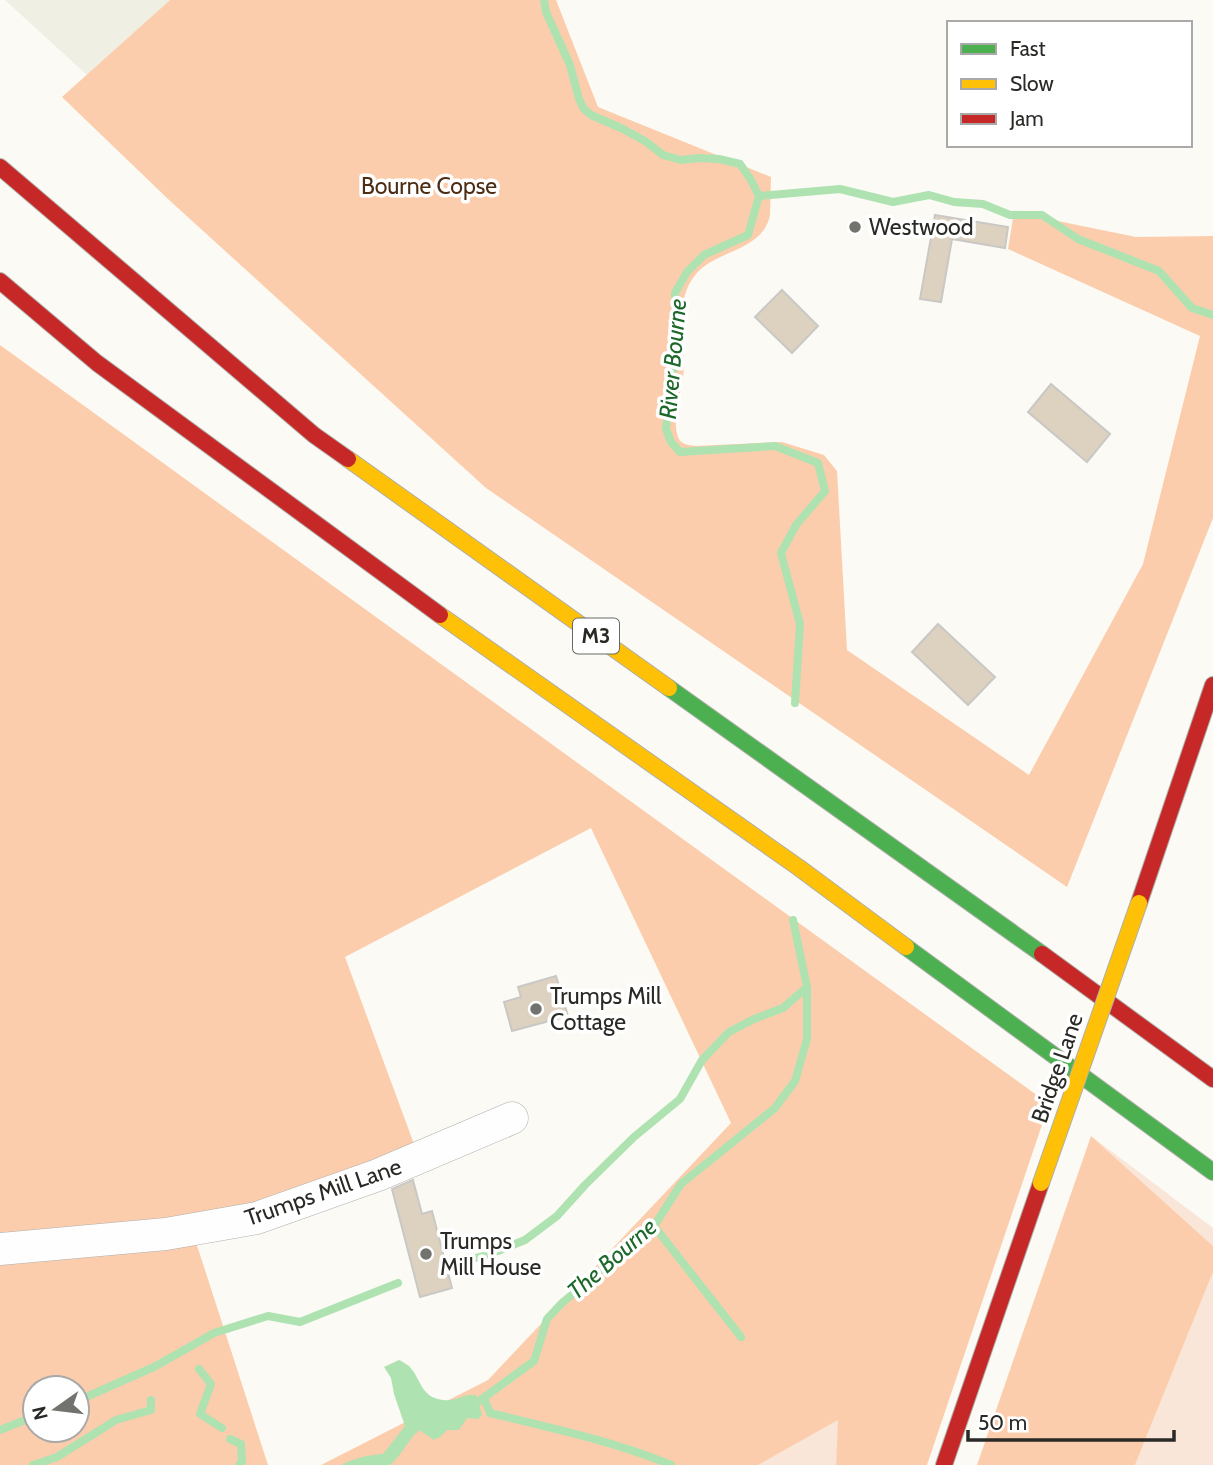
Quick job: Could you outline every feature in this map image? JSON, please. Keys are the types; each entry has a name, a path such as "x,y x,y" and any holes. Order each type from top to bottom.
{"main road":[{"name":"M3","path":"0,167 314,435 1051,960 1213,1079"},
{"path":"0,281 97,363 397,585 798,867 1213,1172"},
{"name":"Bridge Lane","path":"944,1465 1213,685"}],"street":[{"name":"Trumps Mill Lane","path":"0,1249 166,1234 257,1218 378,1175 512,1118"}],"shaded area":[{"path":"5,0 170,0 87,75"},
{"path":"1091,1136 1213,1228 1213,1246"},
{"path":"1213,1272 1213,1465 1135,1465"},
{"path":"399,1360 409,1366 426,1392 435,1398 447,1400 476,1395 482,1415 478,1419 467,1418 459,1430 447,1430 434,1440 419,1430 390,1465 341,1465 362,1457 383,1454 405,1426 391,1378 384,1367"},
{"path":"839,1419 836,1465 758,1465"}],"green space":[{"name":"Bourne Copse","path":"170,0 556,0 598,107 771,177 770,215 766,227 749,243 705,266 696,274 684,297 684,365 676,416 679,440 696,446 782,442 824,455 837,471 847,650 1029,775 1143,564 1200,336 1008,249 1014,212 1136,237 1213,236 1213,518 1067,887 486,488 168,199 62,97"},
{"path":"0,345 1049,1104 927,1465 836,1465 838,1420 758,1465 321,1465 488,1380 731,1123 591,828 345,957 414,1144 194,1236 268,1465 0,1465"},
{"path":"1091,1136 1213,1246 1213,1272 1135,1465 977,1465"}],"building":[{"path":"935,215 1008,227 1005,248 952,239 941,302 920,299"},
{"path":"782,290 818,326 792,353 755,317"},
{"path":"1051,384 1110,434 1087,462 1028,412"},
{"path":"938,624 995,677 968,705 912,652"},
{"name":"Trumps Mill Cottage","path":"556,976 568,1016 512,1031 504,1002 521,997 518,987"},
{"name":"Trumps Mill House","path":"413,1180 422,1214 432,1211 452,1288 420,1297 392,1189"}],"waterway":[{"name":"The Bourne","path":"544,0 546,12 570,65 584,109 645,141 663,155 681,160 719,159 740,164 759,196"},
{"path":"759,196 840,189 893,202 929,195 954,202 983,204 1010,215 1042,215 1078,239 1159,271 1192,308 1213,315"},
{"name":"River Bourne","path":"759,196 748,235 704,255 687,272 675,293 677,334 666,429 671,442 680,452 775,446 818,463 825,491 796,525 781,553 800,624 795,703"},
{"name":"The Bourne","path":"471,1407 534,1361 547,1319 562,1303 654,1226 681,1184 775,1108 795,1081 807,1039 807,987 793,920"},
{"name":"The Bourne","path":"457,1264 525,1240 557,1216 634,1137 680,1099 702,1060 729,1032 783,1008 807,987"},
{"path":"654,1226 741,1337"},
{"name":"The Bourne","path":"91,1395 154,1367 214,1333 268,1316 300,1322 398,1283"},
{"path":"199,1369 211,1384 200,1414 222,1428"},
{"path":"484,1398 490,1413 605,1442 671,1465"},
{"path":"33,1465 57,1457 116,1420 151,1410 151,1400"},
{"name":"The Bourne","path":"0,1430 21,1422"},
{"path":"230,1439 241,1444 242,1462 239,1465"}],"traffic: fast":[{"path":"669,688 1042,954"},
{"path":"906,947 1213,1172"}],"traffic: slow":[{"path":"348,459 669,688"},
{"path":"440,615 798,867 906,947"},
{"path":"1041,1183 1139,903"}],"traffic: jam":[{"path":"0,167 314,435 348,459"},
{"path":"0,281 97,363 440,615"},
{"path":"1139,903 1213,685"},
{"path":"1042,954 1213,1079"},
{"path":"944,1465 1041,1183"}],"place":[{"name":"Westwood","path":"855,227"},
{"name":"Trumps Mill Cottage","path":"536,1009"},
{"name":"Trumps Mill House","path":"426,1254"}]}
